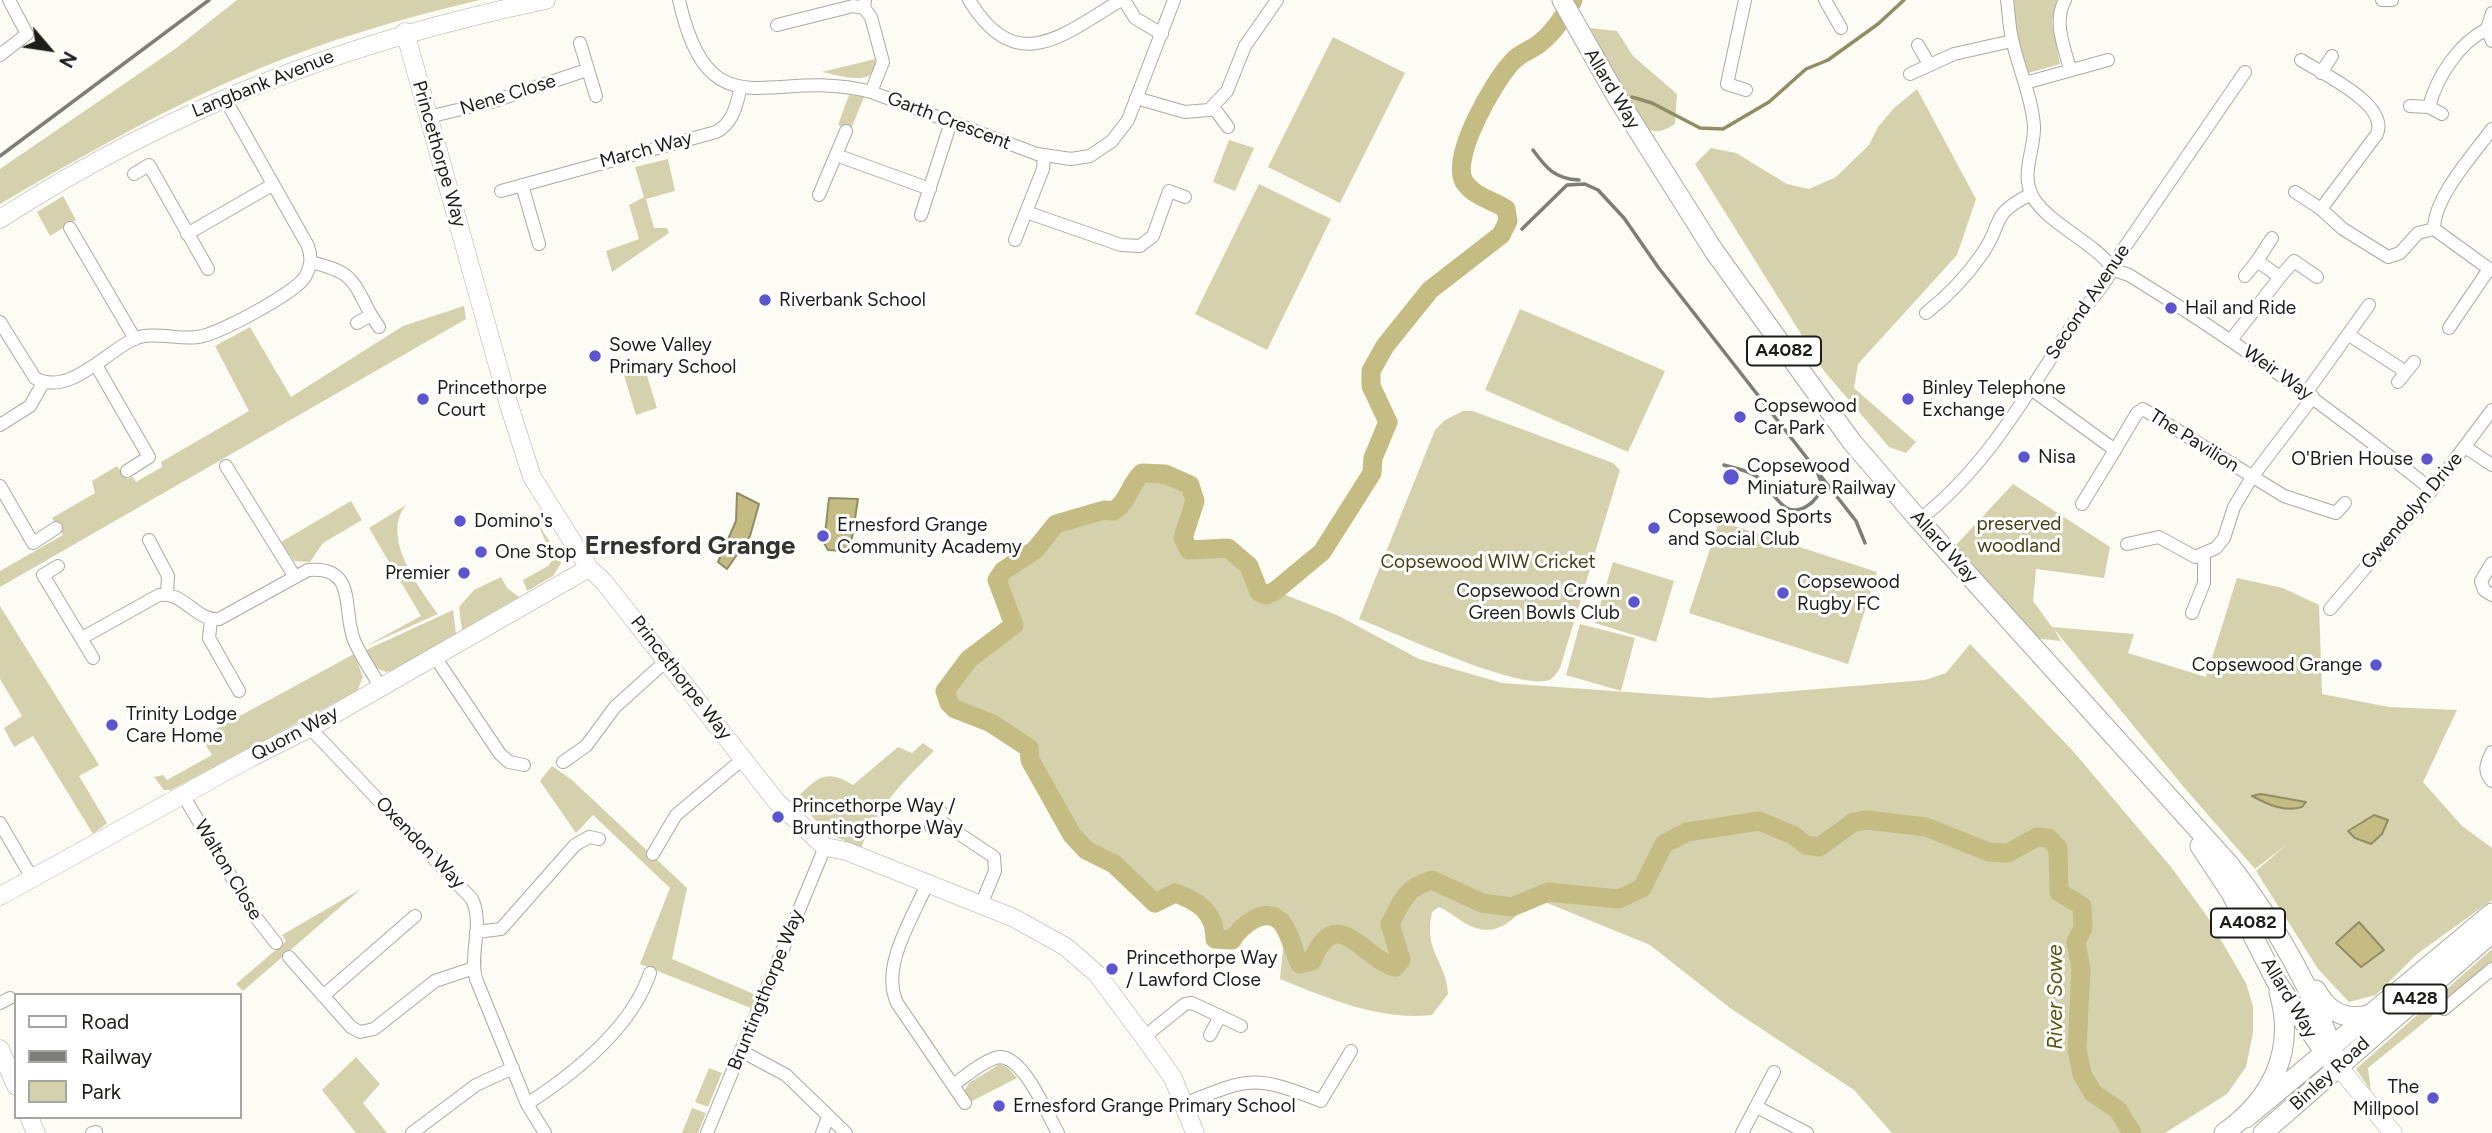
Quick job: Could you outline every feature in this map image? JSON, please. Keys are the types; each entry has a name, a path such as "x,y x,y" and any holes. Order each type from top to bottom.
{"main road":[{"name":"Allard Way","path":"1562,0 1640,136 1799,372 1852,442 1919,520 2230,864 2329,1010 2347,1017 2373,1013"},
{"name":"Allard Way","path":"2166,795 2231,893 2276,981 2334,1060"},
{"name":"Binley Road","path":"2263,1133 2334,1060 2373,1013 2492,914"},
{"name":"Allard Way","path":"2275,928 2334,1060"},
{"name":"Binley Road","path":"2246,1118 2334,1060 2426,989 2492,933"},
{"path":"2246,1118 2264,1098 2275,1076 2282,1050 2284,1017 2276,981"},
{"path":"2226,1133 2248,1128 2334,1060"},
{"name":"A428","path":"2226,1133 2246,1118"}],"street":[{"path":"0,55 27,34 9,0"},
{"name":"Langbank Avenue","path":"0,219 111,150 224,97 315,61 405,32 546,0"},
{"name":"Garth Crescent","path":"678,0 690,43 701,64 716,78 737,86 762,88 834,84 871,92 1044,156 1081,158 1098,152 1123,127 1174,0"},
{"path":"969,0 986,27 1030,45 1054,40 1123,0 1135,18 1162,34"},
{"path":"1136,98 1185,113 1202,113 1213,107 1227,91 1245,46 1277,0"},
{"path":"1745,0 1727,84 1746,90"},
{"path":"1825,0 1841,28"},
{"path":"1926,313 1954,289 1981,255 2004,210 2031,194 2027,172 2034,127 2025,83 2012,41 2007,0"},
{"path":"2065,0 2059,14 2059,26 2070,69"},
{"path":"2382,0 2392,0"},
{"path":"777,25 865,4 883,62 871,92"},
{"path":"2430,107 2433,92 2470,38 2490,35 2492,13"},
{"name":"Princethorpe Way","path":"405,32 532,477 589,568 604,582 667,660 776,801 825,847 846,851 1043,931 1097,974 1172,1078 1195,1133"},
{"path":"1910,74 1954,54 2012,41"},
{"path":"580,43 596,96"},
{"path":"1919,45 1929,64"},
{"path":"2321,72 2332,56"},
{"path":"2025,83 2108,60"},
{"path":"2301,60 2371,105 2379,120 2377,134 2321,209"},
{"name":"Nene Close","path":"428,117 491,102 587,70"},
{"name":"Second Avenue","path":"1919,520 1944,501 1989,453 2114,270 2120,254 2245,72"},
{"name":"March Way","path":"501,191 716,132 726,126 732,117 740,90 737,86"},
{"path":"0,425 30,406 43,383 75,376 135,339 197,337 210,334 298,285 311,262 308,246 224,97"},
{"path":"2410,106 2430,107 2442,114"},
{"path":"1213,107 1228,127"},
{"path":"920,215 951,122"},
{"path":"2434,229 2439,203 2492,129"},
{"path":"820,195 846,131"},
{"path":"836,155 930,189"},
{"path":"1015,240 1043,169 1044,156"},
{"path":"134,174 149,164 208,269"},
{"path":"187,234 272,185"},
{"path":"522,185 538,244"},
{"path":"1026,212 1121,245 1140,246 1153,236 1169,191 1185,197"},
{"path":"2295,192 2321,209 2343,229 2388,257 2400,253 2418,233 2434,229 2491,270 2449,328"},
{"name":"Weir Way","path":"2031,194 2043,209 2104,256 2114,270 2129,275 2310,395 2432,490"},
{"path":"70,228 135,339"},
{"path":"2245,276 2272,238"},
{"path":"2258,261 2280,277"},
{"path":"2231,341 2294,261 2317,276"},
{"path":"311,262 346,274 379,327"},
{"path":"2127,544 2159,537 2187,554 2204,555 2224,538 2234,507 2252,477 2310,395 2368,305"},
{"path":"357,323 371,315"},
{"path":"0,322 27,369 43,383"},
{"path":"2349,335 2406,372"},
{"path":"96,365 152,463 127,471"},
{"path":"2031,389 2115,450"},
{"name":"The Pavilion","path":"2082,504 2137,413 2143,409 2252,477"},
{"name":"Gwendolyn Drive","path":"2330,609 2432,490 2492,410"},
{"path":"2465,446 2492,465"},
{"path":"226,466 295,577"},
{"path":"2252,477 2284,496 2336,513 2345,503"},
{"path":"0,486 31,544 56,528"},
{"path":"149,540 168,576 167,594"},
{"path":"2192,614 2204,583 2204,555"},
{"path":"2492,563 2481,581 2484,590 2492,596"},
{"path":"58,566 43,575 93,658"},
{"name":"Quorn Way","path":"0,896 310,728 589,568"},
{"path":"82,638 152,598 167,594 212,620 231,614 295,577 318,569 326,571 342,583 348,598 354,639 381,688"},
{"path":"212,620 209,638 239,691"},
{"path":"435,657 500,754 509,762 524,765"},
{"path":"563,762 586,746 615,707 667,660"},
{"name":"Oxendon Way","path":"310,728 468,893 477,911 474,968 527,1104 545,1133"},
{"path":"2492,752 2485,767 2492,781"},
{"path":"653,854 676,815 744,758"},
{"name":"Walton Close","path":"183,795 258,922 276,943"},
{"path":"937,820 994,857 996,866 981,905"},
{"path":"0,823 32,878"},
{"path":"476,932 501,929 575,845 589,837 599,839"},
{"name":"Bruntingthorpe Way","path":"707,1133 743,1052 825,847"},
{"path":"927,884 894,962 891,984 897,1003 965,1103"},
{"path":"323,996 415,916"},
{"path":"289,957 353,1029 369,1031 429,985 449,974 474,968"},
{"path":"2444,1009 2492,969"},
{"path":"527,1104 563,1080 591,1055 637,1002 650,973"},
{"path":"1144,1037 1185,1004 1192,1003 1241,1026"},
{"path":"1210,1035 1220,1016"},
{"path":"0,1049 10,1086"},
{"path":"1184,1104 1225,1087 1255,1080 1273,1083 1321,1101 1351,1051"},
{"path":"743,1052 786,1075 846,1133"},
{"path":"953,1084 995,1058 1012,1059 1021,1066 1058,1133"},
{"path":"2334,1060 2393,1133"},
{"path":"412,1133 476,1084 513,1068"},
{"path":"1742,1133 1774,1072"},
{"path":"1757,1107 1807,1133"},
{"path":"822,1133 828,1117"}],"green space":[{"path":"237,0 480,0 364,31 251,72 155,117 0,204 0,169 175,49"},
{"path":"2013,0 2057,0 2052,22 2060,64 2028,73 2018,38"},
{"path":"1590,28 1617,31 1633,56 1677,94 1675,124 1658,131 1641,125"},
{"path":"1333,37 1405,73 1340,203 1268,167"},
{"path":"875,59 871,75 864,78 822,72"},
{"path":"1917,89 1976,199 1957,255 1858,364 1854,388 1916,442 1906,453 1889,447 1824,371 1695,164 1711,148 1736,153 1787,184 1809,189 1836,177 1869,145 1878,127 1894,108"},
{"path":"849,95 864,97 851,129 838,125"},
{"path":"1229,140 1254,148 1235,191 1213,182"},
{"path":"668,159 675,191 646,199 654,228 667,228 669,233 612,272 606,251 639,239 629,205 644,197 635,167"},
{"path":"1259,184 1331,219 1267,350 1195,314"},
{"path":"63,196 76,220 50,236 37,212"},
{"path":"464,306 466,319 0,587 0,571 63,535 52,518 95,493 92,481 117,466 127,479 133,477 136,482 162,467 161,462 249,411 215,346 250,327 291,397 403,326"},
{"path":"1520,309 1665,371 1628,452 1485,390"},
{"path":"643,363 657,408 636,415 622,369"},
{"name":"Copsewood WIW Cricket","path":"1463,411 1473,411 1613,463 1620,470 1560,668 1554,676 1545,681 1506,676 1481,668 1359,619 1435,430 1445,420"},
{"path":"1142,473 1165,474 1190,485 1195,501 1183,538 1189,550 1228,548 1249,566 1259,592 1266,595 1275,591 1337,615 1419,659 1502,683 1710,698 1925,680 1946,673 1970,644 2073,751 2171,867 2207,916 2246,983 2253,1006 2253,1033 2246,1067 2227,1094 2165,1133 1892,1133 1854,1090 1730,1008 1650,945 1535,898 1511,921 1494,929 1475,928 1439,907 1432,912 1430,937 1448,994 1432,1015 1393,1015 1373,1011 1280,979 1285,930 1280,922 1273,917 1258,918 1243,927 1232,940 1215,939 1208,914 1191,899 1175,893 1155,903 1114,864 1086,850 1072,835 1030,760 1029,748 991,723 955,709 949,703 945,691 969,659 1014,625 1013,614 997,580 1003,571 1034,551 1056,524 1118,508"},
{"name":"preserved woodland","path":"2013,484 2110,547 2104,578 2036,569 2033,601 2052,627 2134,634 2128,653 2206,677 2237,578 2283,588 2319,605 2322,694 2389,707 2457,710 2423,782 2462,826 2492,848 2492,900 2417,954 2376,995 2349,1002 2318,969 2256,871 2286,845 2255,869 2054,629 2061,641 2033,638 1955,546"},
{"path":"351,501 362,520 323,543 310,562 294,561 281,542"},
{"path":"406,505 399,518 397,531 400,546 413,576 438,614 364,647 421,616 369,528"},
{"name":"Copsewood Rugby FC","path":"1719,521 1877,572 1848,664 1689,613"},
{"path":"538,524 559,555 561,563 553,576 527,591 523,580 548,566 553,559"},
{"name":"Copsewood Crown Green Bowls Club","path":"1613,562 1674,581 1656,642 1595,623"},
{"path":"501,577 507,588 519,597 462,630 459,607 474,590"},
{"path":"0,606 99,765 79,776 107,823 93,834 33,736 14,747 4,728 22,716 0,679"},
{"path":"453,610 456,634 393,670 386,672 376,668 366,650"},
{"path":"1580,624 1635,638 1621,691 1566,675"},
{"path":"354,654 363,677 357,691 171,790 164,790 154,777 163,775 167,780 212,755 201,737"},
{"path":"923,743 934,751 892,796 875,820 861,848 829,834 795,799 815,781 828,776 853,785 898,747 912,753"},
{"path":"552,766 572,780 687,888 672,959 756,995 751,1008 640,964 670,888 593,815 576,833 540,781"},
{"path":"361,889 243,991 236,984 286,941 282,935"},
{"path":"2492,949 2492,962 2368,1068 2371,1091 2356,1069"},
{"path":"356,1057 380,1084 363,1103 387,1133 356,1133 322,1090"},
{"path":"1000,1064 1017,1078 972,1101 963,1093 969,1083"},
{"path":"709,1068 722,1073 708,1107 695,1102"},
{"path":"692,1108 706,1113 698,1133 682,1133"}],"shaded area":[{"path":"737,493 759,504 750,536 727,569 718,562 736,521"},
{"path":"829,498 858,499 852,538 844,551 828,550 824,543"},
{"path":"2261,794 2306,802 2302,807 2283,808 2252,796"},
{"path":"2374,815 2388,820 2382,834 2371,844 2355,838 2348,831"},
{"path":"2359,922 2384,950 2361,967 2336,943"}],"waterway":[{"name":"River Sowe","path":"1573,0 1550,34 1516,58 1505,70 1476,120 1468,139 1461,172 1465,183 1474,192 1506,209 1508,221 1501,235 1430,290 1385,346 1371,371 1371,386 1388,422 1373,458 1372,473 1322,552 1275,591 1266,595 1259,592 1249,566 1228,548 1189,550 1183,538 1195,501 1190,485 1165,474 1142,473 1118,508 1056,524 1035,550 1003,571 997,580 1014,625 969,659 945,691 949,703 955,709 991,723 1029,748 1030,760 1072,835 1086,850 1114,864 1155,903 1175,893 1198,904 1212,922 1215,939 1232,940 1254,919 1262,916 1276,918 1285,927 1300,964 1312,961 1321,944 1331,936 1341,934 1395,967 1401,960 1390,924 1410,891 1432,880 1482,903 1512,907 1548,892 1619,899 1642,888 1664,844 1687,832 1759,821 1793,835 1806,845 1819,847 1854,822 1867,820 1926,827 1989,852 2008,853 2037,837 2048,838 2058,848 2059,892 2082,906 2083,928 2076,942 2081,969 2077,1049 2082,1074 2093,1093 2118,1110 2132,1133"},
{"path":"1632,97 1652,103 1700,128 1723,129 1769,102 1806,69 1828,60 1878,24 1904,0"}],"railway":[{"path":"0,156 209,0"},
{"path":"1533,150 1557,175 1579,180"},
{"path":"1522,229 1567,185 1585,184 1598,190 1624,218 1658,267 1817,471 1822,484 1810,504 1798,510 1791,510 1778,501 1756,476 1724,465"},
{"path":"1820,475 1856,521 1865,543"}],"place":[{"name":"Riverbank School","path":"765,300"},
{"name":"Hail and Ride","path":"2171,308"},
{"name":"Sowe Valley Primary School","path":"595,356"},
{"name":"Princethorpe Court","path":"423,399"},
{"name":"Binley Telephone Exchange","path":"1908,399"},
{"name":"Copsewood Car Park","path":"1740,417"},
{"name":"Nisa","path":"2024,457"},
{"name":"O'Brien House","path":"2427,459"},
{"name":"Copsewood Miniature Railway","path":"1731,477"},
{"name":"Domino's","path":"460,521"},
{"name":"Copsewood Sports and Social Club","path":"1654,528"},
{"name":"Ernesford Grange Community Academy","path":"823,536"},
{"name":"One Stop","path":"481,552"},
{"name":"Premier","path":"464,573"},
{"name":"Copsewood Rugby FC","path":"1783,593"},
{"name":"Copsewood Crown Green Bowls Club","path":"1634,602"},
{"name":"Copsewood Grange","path":"2376,665"},
{"name":"Trinity Lodge Care Home","path":"112,725"},
{"name":"Princethorpe Way / Bruntingthorpe Way","path":"778,817"},
{"name":"Princethorpe Way / Lawford Close","path":"1112,969"},
{"name":"The Millpool","path":"2433,1098"},
{"name":"Ernesford Grange Primary School","path":"999,1106"}],"district":[{"name":"Ernesford Grange","path":"690,546"}]}
